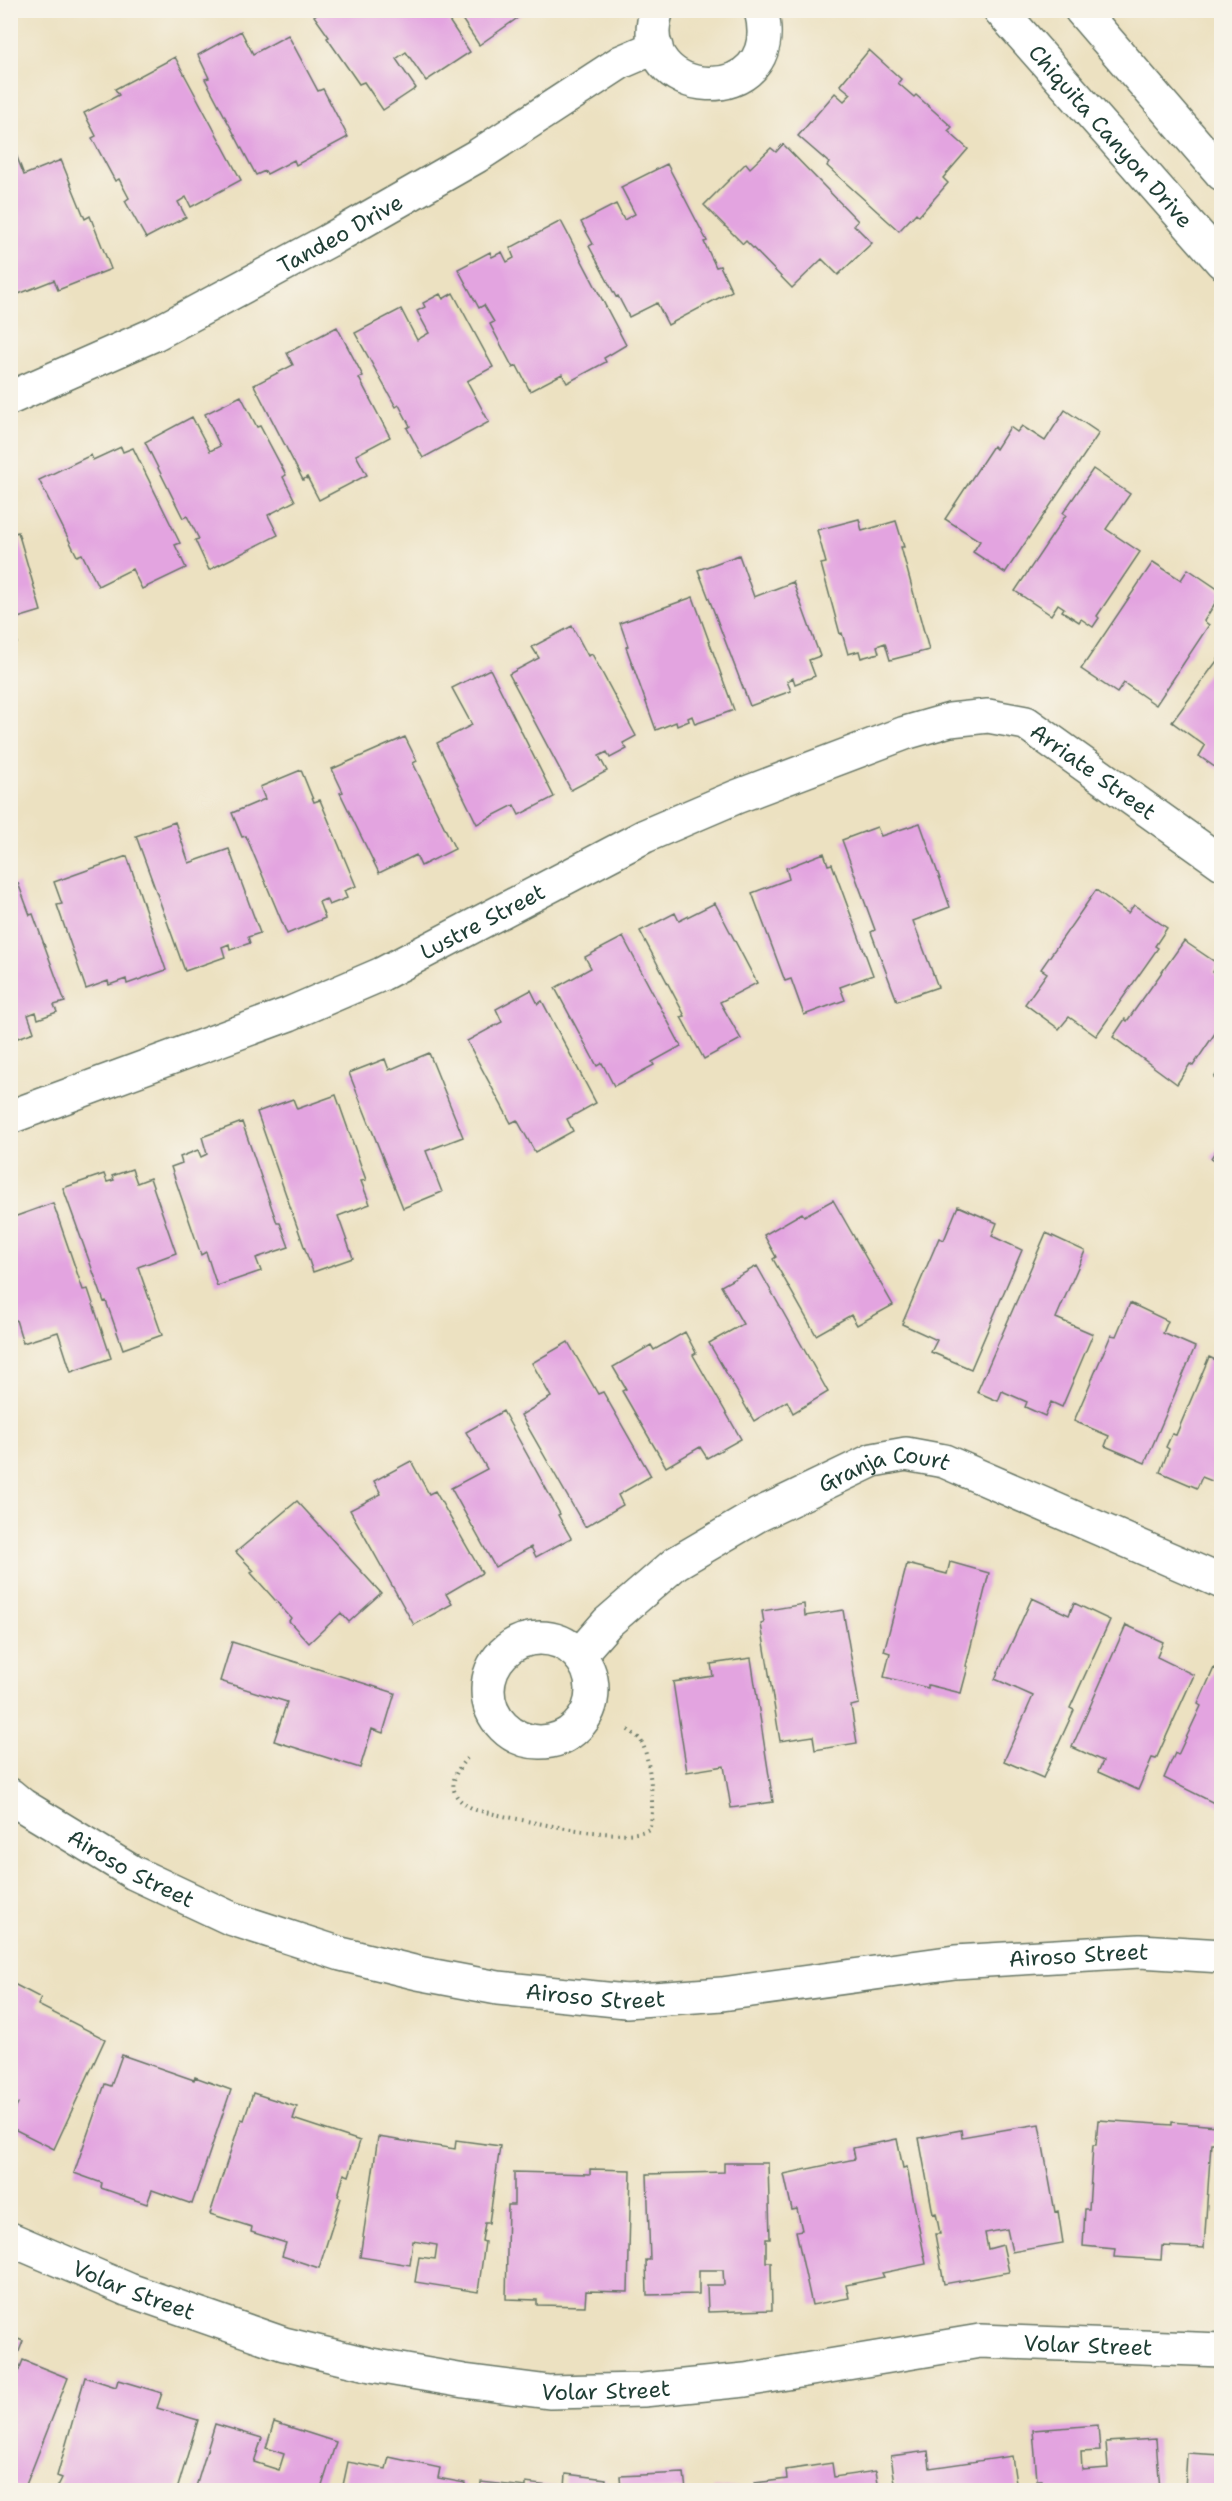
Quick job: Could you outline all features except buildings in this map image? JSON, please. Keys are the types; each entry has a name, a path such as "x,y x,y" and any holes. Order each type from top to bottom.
{"street":[{"path":"657,10 654,30 656,47 664,62 676,74 691,82 708,86 726,83 742,75 754,62 762,47 765,29 761,10"},
{"name":"Chiquita Canyon Drive","path":"1000,10 1221,262"},
{"path":"1081,10 1221,174"},
{"name":"Tandeo Drive","path":"10,398 155,334 318,247 477,156 621,62 656,47"},
{"name":"Arriate Street","path":"951,720 988,716 1026,723 1221,863"},
{"name":"Lustre Street","path":"10,1117 289,1014 382,974 645,836 736,797 844,756 951,720"},
{"name":"Granja Court","path":"579,1655 607,1623 676,1563 758,1515 839,1475 873,1460 906,1454 944,1461 1221,1582"},
{"name":"Airoso Street","path":"10,1795 22,1805 134,1873 230,1918 341,1954 418,1973 498,1988 626,2001 722,1994 955,1962 1140,1951 1221,1956"},
{"name":"Volar Street","path":"10,2238 129,2290 284,2344 406,2371 549,2392 643,2390 745,2380 980,2341 1221,2350"}],"path":[{"path":"467,1758 458,1768 453,1781 455,1795 465,1806 574,1829 636,1834 649,1829 653,1812 645,1751 641,1741 627,1729"}]}
